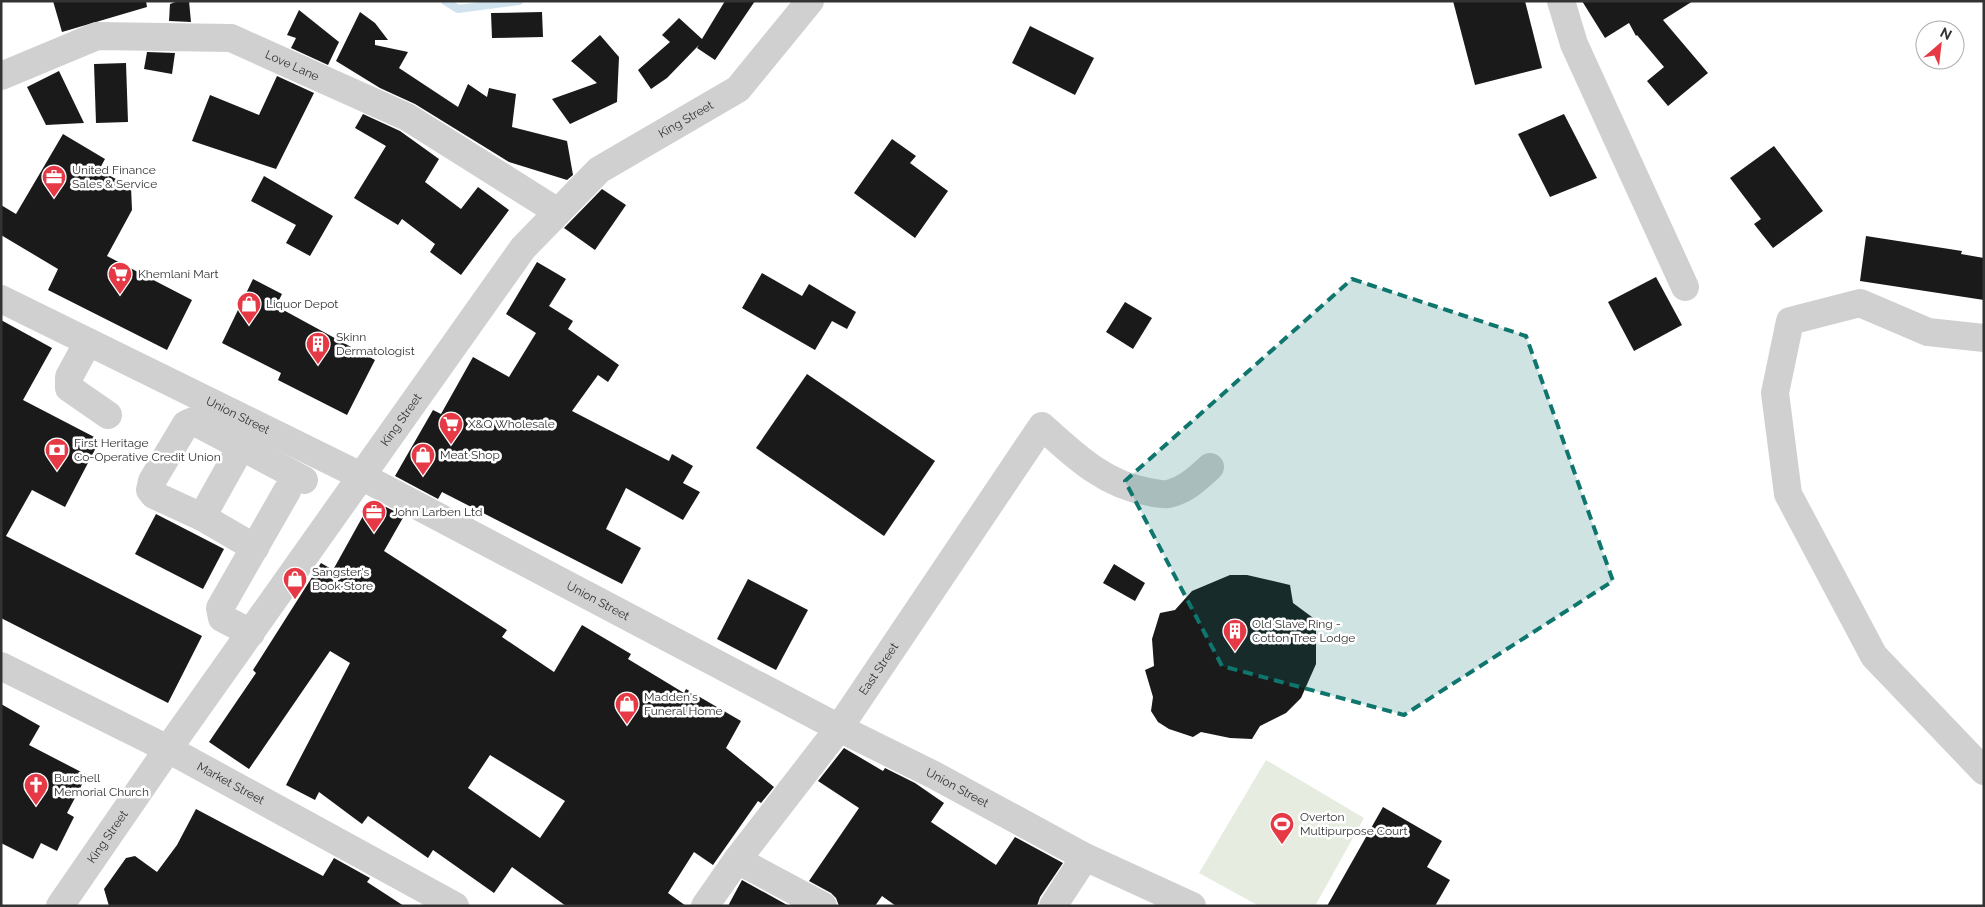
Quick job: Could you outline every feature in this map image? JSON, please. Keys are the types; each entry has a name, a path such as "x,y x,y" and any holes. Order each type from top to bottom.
{"street":[{"name":"King Street","path":"60,906 168,749 523,248 599,170 738,89 810,1"},
{"path":"1561,1 1574,44 1685,287"},
{"name":"Love Lane","path":"1,76 97,36 231,38 407,117 558,212"},
{"name":"Union Street","path":"1,299 361,476 838,728 934,775 1085,857 1192,906"},
{"path":"1984,338 1928,332 1860,303 1790,321 1775,393 1788,494 1874,656 1984,770"},
{"path":"88,342 69,377 69,388 108,415"},
{"path":"251,633 222,618 220,608 255,548 296,485 193,421 186,424 150,490 154,495 202,517 255,548"},
{"name":"East Street","path":"705,906 737,860 838,728 1042,426 1081,462 1095,471 1138,490 1167,494 1190,486 1210,467"},
{"path":"202,517 236,456"},
{"name":"Market Street","path":"1,666 168,749 455,906"},
{"path":"1053,906 1085,857"},
{"path":"737,860 823,906"}],"highlighted area":[{"path":"1352,279 1526,336 1613,581 1404,715 1222,666 1125,481"}],"shaded area":[{"name":"Overton Multipurpose Court","path":"1266,760 1364,818 1315,906 1259,906 1199,873"}],"building":[{"path":"53,1 146,1 147,7 62,32"},
{"path":"178,1 189,1 191,22 169,21 170,4"},
{"path":"725,1 755,1 715,60 697,48 699,45 667,78 651,89 638,70 670,42 662,35 679,18 702,39"},
{"path":"1453,1 1525,1 1542,68 1475,85"},
{"path":"1582,1 1693,1 1663,20 1708,73 1668,106 1647,81 1664,67 1636,36 1629,23 1605,38"},
{"path":"299,10 339,42 328,65 291,48 296,38 287,35"},
{"path":"360,12 375,23 388,40 375,40 375,45 408,52 399,68 458,107 468,84 487,97 489,88 516,94 512,127 567,141 573,175 567,180 509,162 415,104 380,88 336,61"},
{"path":"542,12 543,37 492,38 491,13"},
{"path":"1030,26 1094,58 1075,95 1012,63"},
{"path":"600,35 619,57 617,102 570,124 552,99 597,83 571,61"},
{"path":"147,52 175,53 172,74 144,69"},
{"path":"126,63 128,122 96,123 94,64"},
{"path":"59,71 84,123 46,125 27,87"},
{"path":"277,76 314,93 276,169 192,141 210,95 259,115"},
{"path":"363,114 400,131 439,159 425,182 461,209 478,187 509,210 461,275 430,252 435,244 402,219 398,225 354,198 386,146 355,128"},
{"path":"1564,114 1597,178 1550,197 1518,134"},
{"path":"63,134 105,159 99,170 131,187 132,210 107,256 192,300 167,350 48,290 58,269 1,235 1,205 16,214"},
{"path":"892,139 916,156 910,163 948,191 915,238 854,193"},
{"path":"1774,146 1823,211 1773,248 1754,224 1761,219 1730,178"},
{"path":"264,176 333,216 310,256 286,243 296,225 251,201"},
{"path":"602,189 626,205 595,250 564,228"},
{"path":"1866,236 1962,251 1961,254 1984,258 1984,300 1860,281"},
{"path":"537,262 566,279 549,306 573,321 568,329 619,365 608,382 598,375 572,411 669,461 672,454 693,466 683,483 700,492 683,520 626,488 606,529 641,548 622,584 442,492 438,499 395,476 433,410 441,414 473,357 509,377 536,333 506,314"},
{"path":"762,273 802,296 809,284 856,312 847,329 832,321 815,350 742,308"},
{"path":"1656,277 1682,325 1634,351 1608,302"},
{"path":"253,279 282,294 276,306 375,360 347,415 278,380 281,373 222,343"},
{"path":"1125,302 1152,318 1133,349 1106,332"},
{"path":"1,320 52,348 23,400 100,440 65,507 32,490 6,536 202,636 168,703 1,618"},
{"path":"807,374 935,461 884,536 756,448"},
{"path":"380,504 404,516 384,551 507,630 502,637 554,672 582,625 631,654 628,659 684,693 686,689 741,721 726,748 774,787 761,803 758,801 713,865 694,852 668,893 686,906 566,906 512,867 494,893 433,850 428,858 368,816 362,824 319,792 315,800 286,785 350,663 330,651 249,769 209,742 256,673 253,670 321,563 333,570 368,507 375,511","holes":["490,755 565,801 540,838 468,788"]},
{"path":"156,514 224,549 203,589 135,554"},
{"path":"1114,564 1145,583 1135,601 1103,583"},
{"name":"Old Slave Ring - Cotton Tree Lodge","path":"1230,575 1247,575 1290,585 1293,603 1316,620 1316,664 1301,698 1286,713 1260,726 1252,739 1230,738 1201,732 1193,737 1169,729 1158,722 1151,711 1153,697 1145,670 1154,666 1152,639 1160,613 1175,610 1192,591"},
{"path":"748,579 808,610 776,670 717,639"},
{"name":"Burchell Memorial Church","path":"1,704 40,726 29,745 87,775 67,813 74,817 57,851 41,843 33,859 1,843"},
{"path":"844,748 883,771 885,768 915,783 944,803 931,822 996,865 1015,837 1063,863 1040,897 1037,906 896,906 882,896 875,906 839,906 836,898 831,893 809,881 859,808 818,781"},
{"path":"1383,807 1442,841 1427,867 1450,880 1435,906 1327,906"},
{"path":"196,809 323,876 334,858 370,878 367,882 404,906 109,906 104,889 126,858 135,856 157,872 177,845"},
{"path":"742,880 789,906 728,906"}],"waterway":[{"path":"445,1 458,9 519,1"}],"place":[{"name":"United Finance Sales & Service","path":"54,198"},
{"name":"Khemlani Mart","path":"120,295"},
{"name":"Liquor Depot","path":"249,325"},
{"name":"Skinn Dermatologist","path":"318,365"},
{"name":"X&Q Wholesale","path":"451,445"},
{"name":"First Heritage Co-Operative Credit Union","path":"57,471"},
{"name":"Meat Shop","path":"423,476"},
{"name":"John Larben Ltd","path":"374,533"},
{"name":"Sangster's Book Store","path":"295,600"},
{"name":"Old Slave Ring - Cotton Tree Lodge","path":"1235,652"},
{"name":"Madden's Funeral Home","path":"627,725"},
{"name":"Burchell Memorial Church","path":"36,806"},
{"name":"Overton Multipurpose Court","path":"1282,845"}]}
